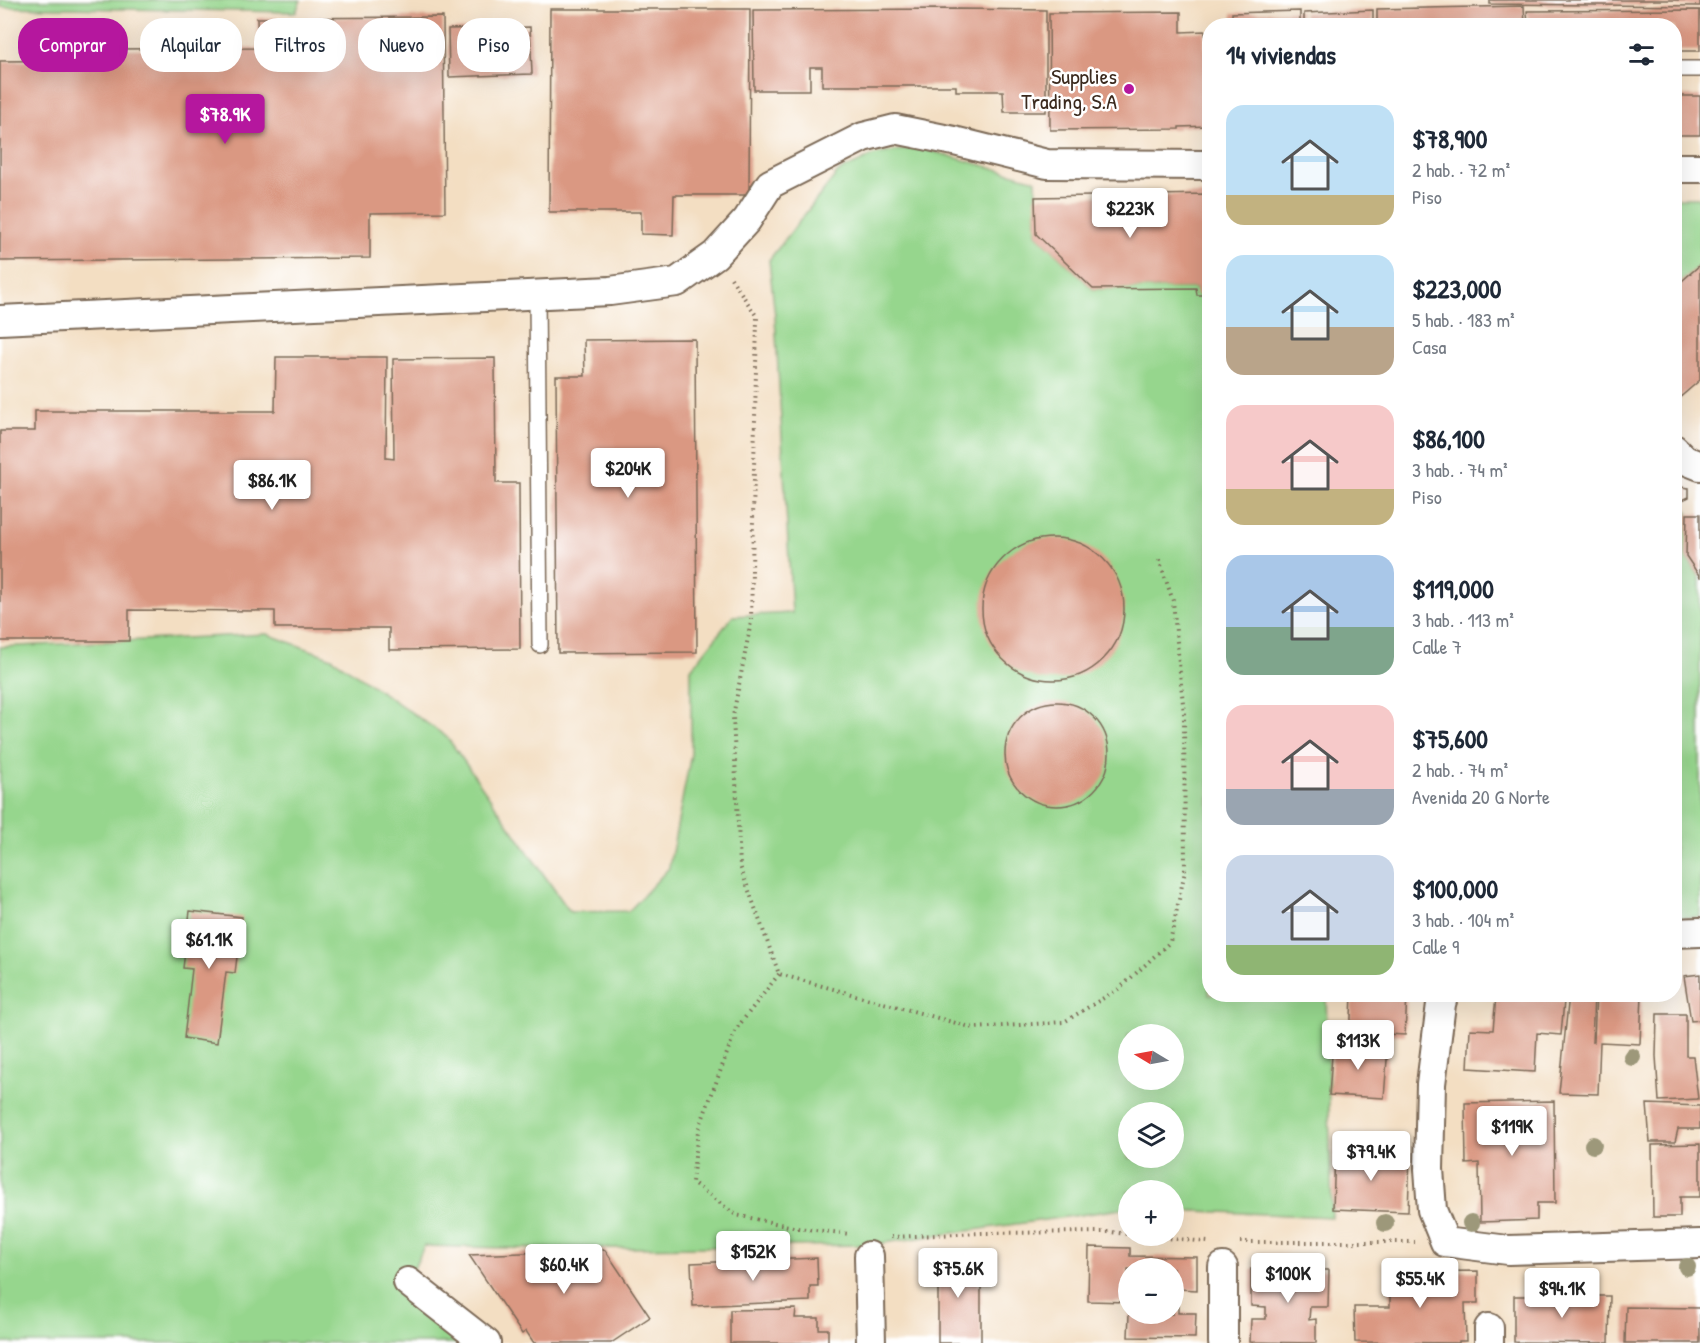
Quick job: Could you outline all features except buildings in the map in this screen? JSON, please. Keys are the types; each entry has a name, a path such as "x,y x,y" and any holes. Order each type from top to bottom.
{"street":[{"path":"0,320 610,291 677,282 715,255 747,220 770,183 863,137 895,129 1047,164 1202,165"},
{"path":"1682,168 1700,168"},
{"path":"1682,458 1700,466"},
{"path":"1682,933 1700,932"},
{"path":"1442,1002 1431,1084 1429,1168 1432,1210 1445,1242 1508,1250 1700,1244"},
{"path":"871,1343 876,1246"},
{"path":"1223,1343 1225,1250"},
{"path":"408,1282 486,1343"}],"lane":[{"path":"1682,69 1700,69"},
{"path":"537,295 540,645"}],"path":[{"path":"715,255 757,317 751,622 733,716 740,866 779,974"},
{"path":"779,974 974,1028 1064,1022 1120,988 1170,942 1185,871 1184,714 1173,601 1159,559"},
{"path":"779,974 736,1029 698,1131 692,1182 736,1215 798,1228 851,1234"},
{"path":"876,1246 1017,1232 1118,1233"},
{"path":"1184,1241 1225,1250 1445,1242"}],"green space":[{"path":"0,0 301,0 296,12 0,7"},
{"path":"917,147 1036,180 1036,234 1093,289 1196,288 1197,295 1202,295 1202,1002 1326,1002 1332,1217 1184,1210 1184,1180 1118,1180 1118,1209 869,1245 544,1249 424,1246 408,1282 486,1343 0,1343 0,647 267,634 332,658 447,737 570,912 629,911 669,868 691,754 691,669 733,616 792,613 775,316 769,260 838,172 874,155"},
{"path":"1682,198 1700,198 1700,265 1682,281"},
{"path":"1682,509 1688,511 1686,556 1700,577 1700,917 1682,918"}],"place":[{"name":"Supplies Trading, S.A","path":"1129,89"}]}
